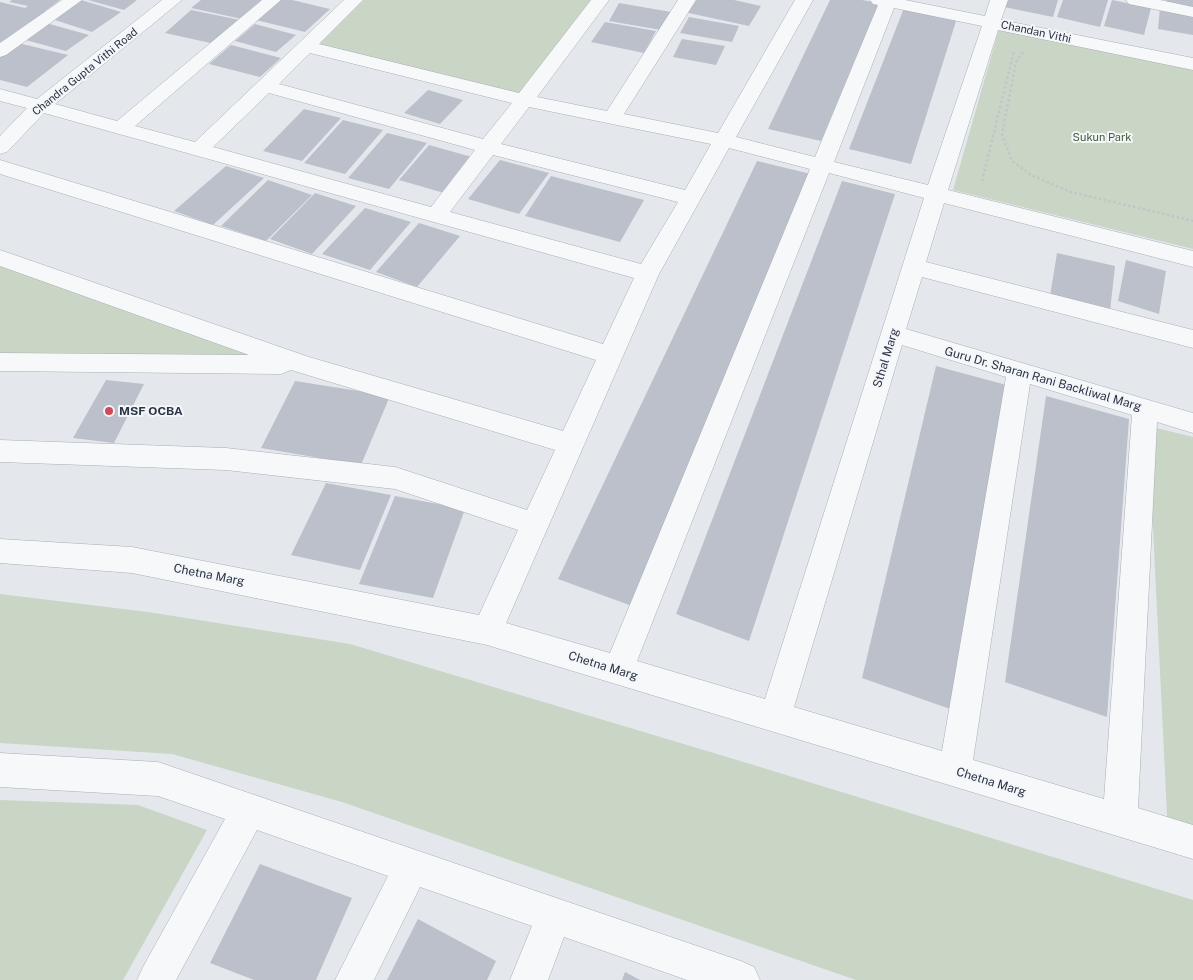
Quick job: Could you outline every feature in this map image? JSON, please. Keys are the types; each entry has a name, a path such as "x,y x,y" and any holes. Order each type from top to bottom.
{"street":[{"path":"0,51 73,0"},
{"name":"Chandra Gupta Vithi Road","path":"0,148 40,106 173,0"},
{"path":"120,129 272,0"},
{"path":"199,150 354,0"},
{"path":"436,216 600,0"},
{"path":"612,118 688,0"},
{"path":"487,631 647,274 804,0"},
{"name":"Sthal Marg","path":"775,717 936,194 1000,0"},
{"path":"1135,0 1193,12"},
{"path":"618,671 823,166 884,1"},
{"name":"Chandan Vithi","path":"884,1 1193,64"},
{"path":"306,46 524,100 723,140 1193,259"},
{"path":"266,86 488,147 691,198"},
{"path":"0,96 647,274"},
{"path":"0,166 610,355"},
{"path":"0,258 303,365 571,444"},
{"path":"914,267 1193,340"},
{"name":"Guru Dr. Sharan Rani Backliwal Marg","path":"893,334 1193,423"},
{"path":"0,362 303,365"},
{"path":"955,771 1019,372"},
{"path":"1120,821 1145,409"},
{"path":"0,451 226,459 395,478 535,524"},
{"name":"Chetna Marg","path":"0,551 132,560 487,631 1193,842"},
{"path":"0,770 158,779 741,980"},
{"path":"156,980 249,810"},
{"path":"354,980 412,866"},
{"path":"529,980 554,915"}],"path":[{"path":"982,185 1017,42"},
{"path":"1031,51 1023,52 1016,62 1002,134 1012,161 1031,175 1072,192 1193,221"}],"green space":[{"path":"354,0 600,0 524,100 306,46"},
{"name":"Sukun Park","path":"999,29 1193,68 1193,249 953,190"},
{"path":"0,258 303,365 0,362"},
{"path":"1148,426 1193,437 1193,842 1168,835"},
{"path":"0,594 148,612 350,644 1193,900 1193,980 856,980 342,802 172,754 0,743"},
{"path":"0,800 138,805 207,830 123,980 0,980"}],"building":[{"path":"12,0 60,0 45,11 51,13 0,44 0,2 25,8 28,6 9,2"},
{"path":"81,0 121,12 92,32 52,19"},
{"path":"88,0 137,0 124,10"},
{"path":"201,0 264,0 242,19 191,8"},
{"path":"280,0 292,0 330,9 305,32 256,20"},
{"path":"693,0 734,0 761,6 749,26 684,12"},
{"path":"830,0 862,0 879,3 821,141 768,129"},
{"path":"1006,0 1058,0 1053,17 1004,7"},
{"path":"1063,0 1108,0 1100,27 1057,17"},
{"path":"1112,0 1151,8 1144,35 1104,26"},
{"path":"1166,0 1193,0 1193,7 1166,2"},
{"path":"619,3 671,12 661,30 609,21"},
{"path":"1160,7 1193,13 1193,35 1158,29"},
{"path":"904,8 957,18 911,164 849,149"},
{"path":"191,10 240,20 215,44 165,33"},
{"path":"689,17 739,26 732,42 680,33"},
{"path":"605,22 656,31 644,53 591,42"},
{"path":"46,23 89,35 66,51 22,39"},
{"path":"255,24 296,35 276,52 235,41"},
{"path":"682,39 725,46 716,65 673,57"},
{"path":"18,43 68,55 27,87 0,80 0,56"},
{"path":"231,45 281,58 260,77 209,64"},
{"path":"428,90 463,100 440,124 404,113"},
{"path":"304,109 341,118 302,161 263,151"},
{"path":"343,120 383,130 345,174 304,163"},
{"path":"387,133 427,143 389,189 348,178"},
{"path":"429,145 472,157 444,193 399,180"},
{"path":"500,160 549,173 519,214 468,199"},
{"path":"757,161 811,174 632,606 558,579"},
{"path":"226,166 264,178 213,225 174,211"},
{"path":"551,176 644,200 620,242 525,216"},
{"path":"268,180 312,195 266,241 221,226"},
{"path":"842,181 895,194 749,641 676,614"},
{"path":"315,193 356,206 312,254 270,239"},
{"path":"365,208 411,222 370,270 322,254"},
{"path":"419,223 460,236 417,287 376,272"},
{"path":"1057,253 1115,266 1110,311 1050,296"},
{"path":"1126,260 1166,271 1159,314 1118,301"},
{"path":"936,366 1010,386 953,710 862,678"},
{"name":"MSF OCBA","path":"106,380 144,384 114,443 73,438"},
{"path":"295,381 390,396 361,465 261,448"},
{"path":"1046,396 1129,419 1107,717 1005,682"},
{"path":"326,483 391,495 360,570 291,555"},
{"path":"395,496 465,509 433,598 359,584"},
{"path":"260,864 352,898 316,980 254,980 210,963"},
{"path":"418,919 496,961 487,980 387,980"},
{"path":"625,972 640,980 622,980"}],"place":[{"name":"MSF OCBA","path":"109,411"}]}
